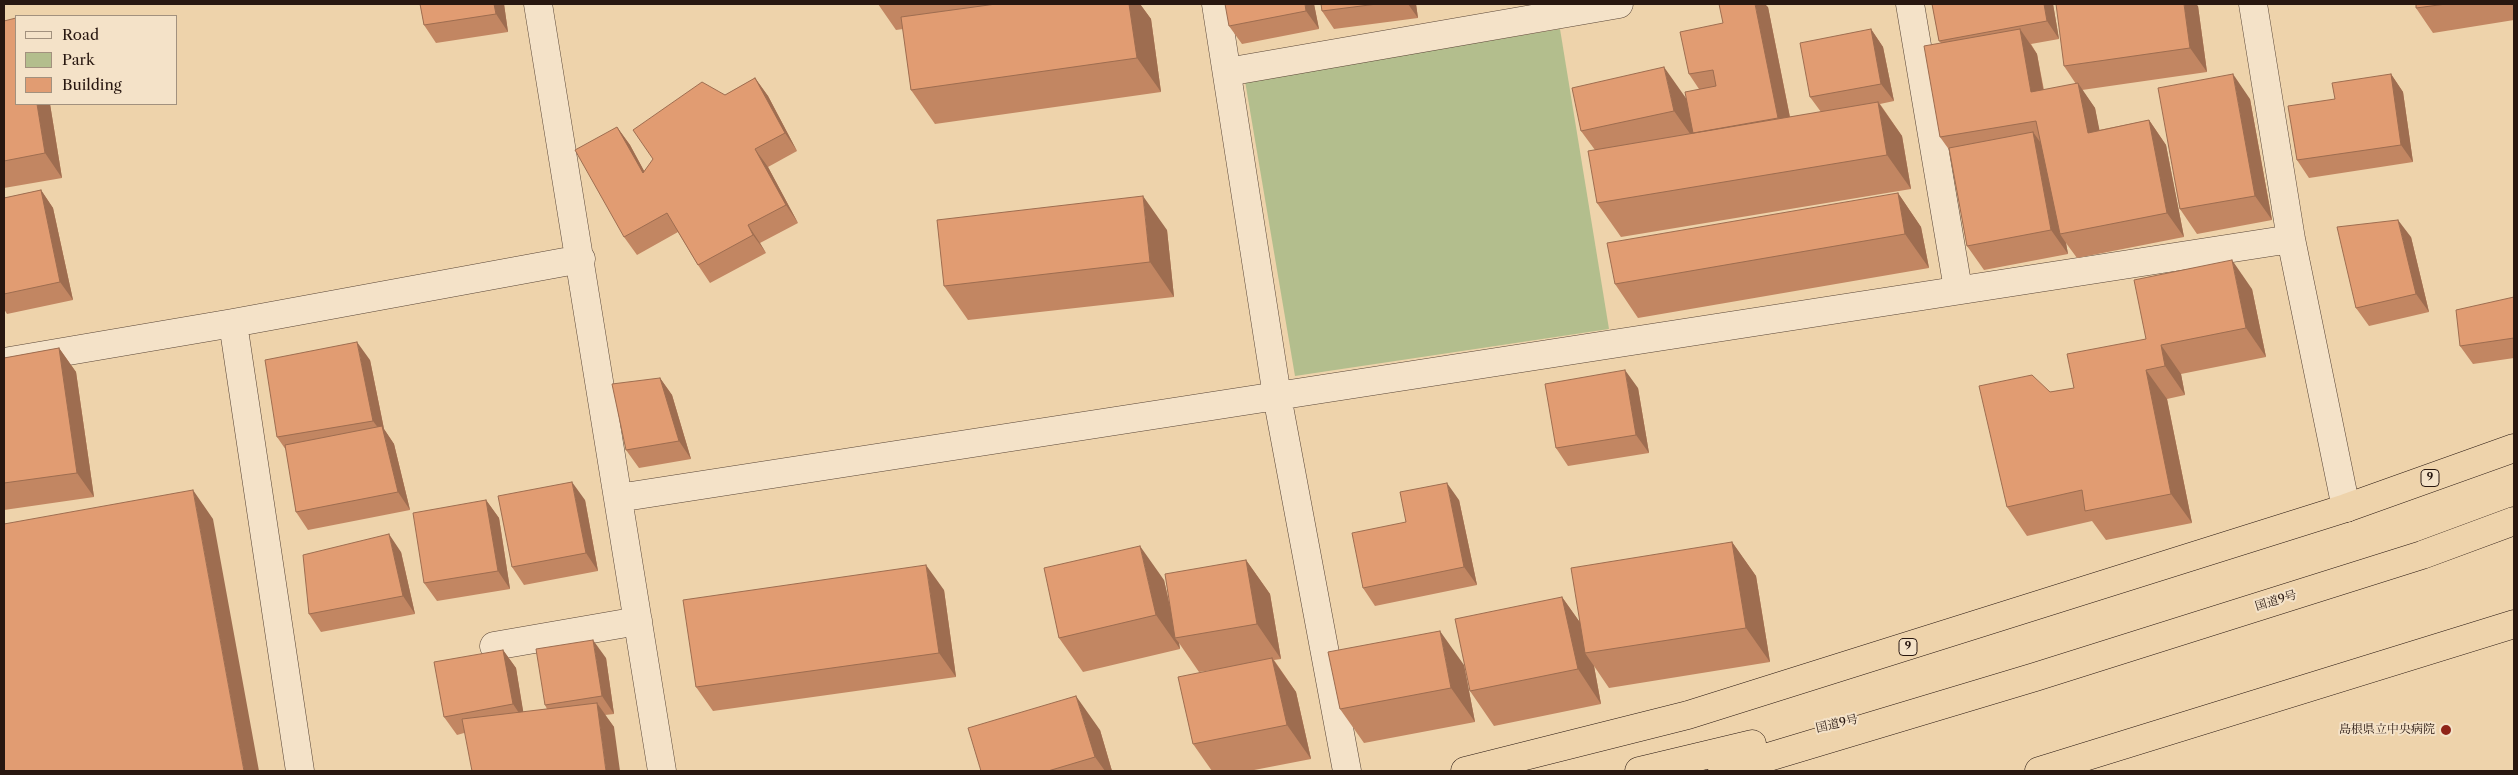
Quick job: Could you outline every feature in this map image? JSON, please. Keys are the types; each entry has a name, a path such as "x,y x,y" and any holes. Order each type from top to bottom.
{"highway":[{"name":"9","path":"1465,771 1688,715 2346,508 2514,448"},
{"name":"国道9号","path":"1722,771 2035,677 2422,555 2514,521"},
{"path":"2039,771 2514,624"},
{"name":"国道9号","path":"1639,771 2035,677"}],"street":[{"path":"538,4 581,259 662,771"},
{"path":"1216,4 1277,396 1347,771"},
{"path":"1227,72 1619,4"},
{"path":"1910,4 1958,289"},
{"path":"2253,4 2291,239 2346,508"},
{"path":"618,498 1958,289 2291,239"},
{"path":"4,362 234,323 581,259"},
{"path":"234,323 300,771"},
{"path":"494,646 638,621"}],"green space":[{"path":"1560,29 1609,329 1295,376 1245,81"}],"building":[{"path":"420,4 494,4 496,14 424,25"},
{"path":"996,4 1129,4 1137,58 911,90 901,17"},
{"path":"1225,4 1305,4 1306,11 1229,26"},
{"path":"1321,4 1377,4 1322,11"},
{"path":"1719,4 1755,4 1778,118 1693,133 1685,92 1716,86 1713,70 1689,74 1680,32 1723,23"},
{"path":"1932,4 2044,4 2047,21 1939,41"},
{"path":"2056,4 2184,4 2190,48 2064,66"},
{"path":"2416,4 2446,4 2416,8"},
{"path":"15,18 15,105 37,105 45,153 4,161 4,21"},
{"path":"1871,29 1881,84 1810,97 1800,43"},
{"path":"2020,29 2031,92 2078,83 2088,133 2149,120 2167,213 2060,234 2036,121 1940,137 1924,46"},
{"path":"1664,67 1674,111 1581,131 1572,88"},
{"path":"2233,74 2255,196 2180,209 2158,88"},
{"path":"2391,74 2401,145 2297,160 2288,106 2335,99 2332,83"},
{"path":"755,78 785,133 755,149 786,205 748,225 753,235 698,265 667,213 624,237 575,150 617,127 643,173 653,159 633,130 702,82 725,95"},
{"path":"1878,102 1887,155 1597,203 1588,151"},
{"path":"2033,132 2051,230 1967,246 1949,148"},
{"path":"41,190 60,282 4,294 4,198"},
{"path":"1898,193 1905,234 1615,284 1607,243"},
{"path":"1143,196 1150,262 944,286 937,220"},
{"path":"2398,220 2416,294 2356,308 2337,227"},
{"path":"2232,260 2246,328 2161,345 2165,366 2146,370 2171,494 2085,511 2082,490 2007,507 1979,386 2032,375 2050,392 2074,388 2067,354 2146,339 2134,280"},
{"path":"2514,297 2514,338 2460,346 2456,310"},
{"path":"357,342 373,421 277,437 265,360"},
{"path":"59,348 77,473 4,483 4,358"},
{"path":"1625,370 1636,435 1556,448 1545,384"},
{"path":"660,378 679,441 626,450 612,384"},
{"path":"382,426 398,492 296,512 285,445"},
{"path":"572,482 586,553 512,567 498,496"},
{"path":"1447,483 1464,567 1363,588 1352,533 1406,522 1400,492"},
{"path":"193,490 244,771 4,771 4,524"},
{"path":"486,500 498,571 424,583 413,513"},
{"path":"389,534 403,596 309,614 303,555"},
{"path":"1732,542 1746,628 1585,653 1571,568"},
{"path":"1140,546 1156,615 1059,638 1044,568"},
{"path":"1246,560 1257,624 1175,638 1165,574"},
{"path":"926,565 939,653 696,687 683,600"},
{"path":"1562,597 1578,669 1470,691 1455,619"},
{"path":"1440,631 1451,688 1340,709 1328,652"},
{"path":"593,640 602,696 545,705 536,649"},
{"path":"503,650 513,704 444,717 434,662"},
{"path":"1272,658 1287,725 1193,744 1178,677"},
{"path":"1076,696 1095,757 1048,771 981,771 968,728"},
{"path":"597,703 606,771 472,771 462,719"}],"place":[{"name":"島根県立中央病院","path":"2446,730"}]}
